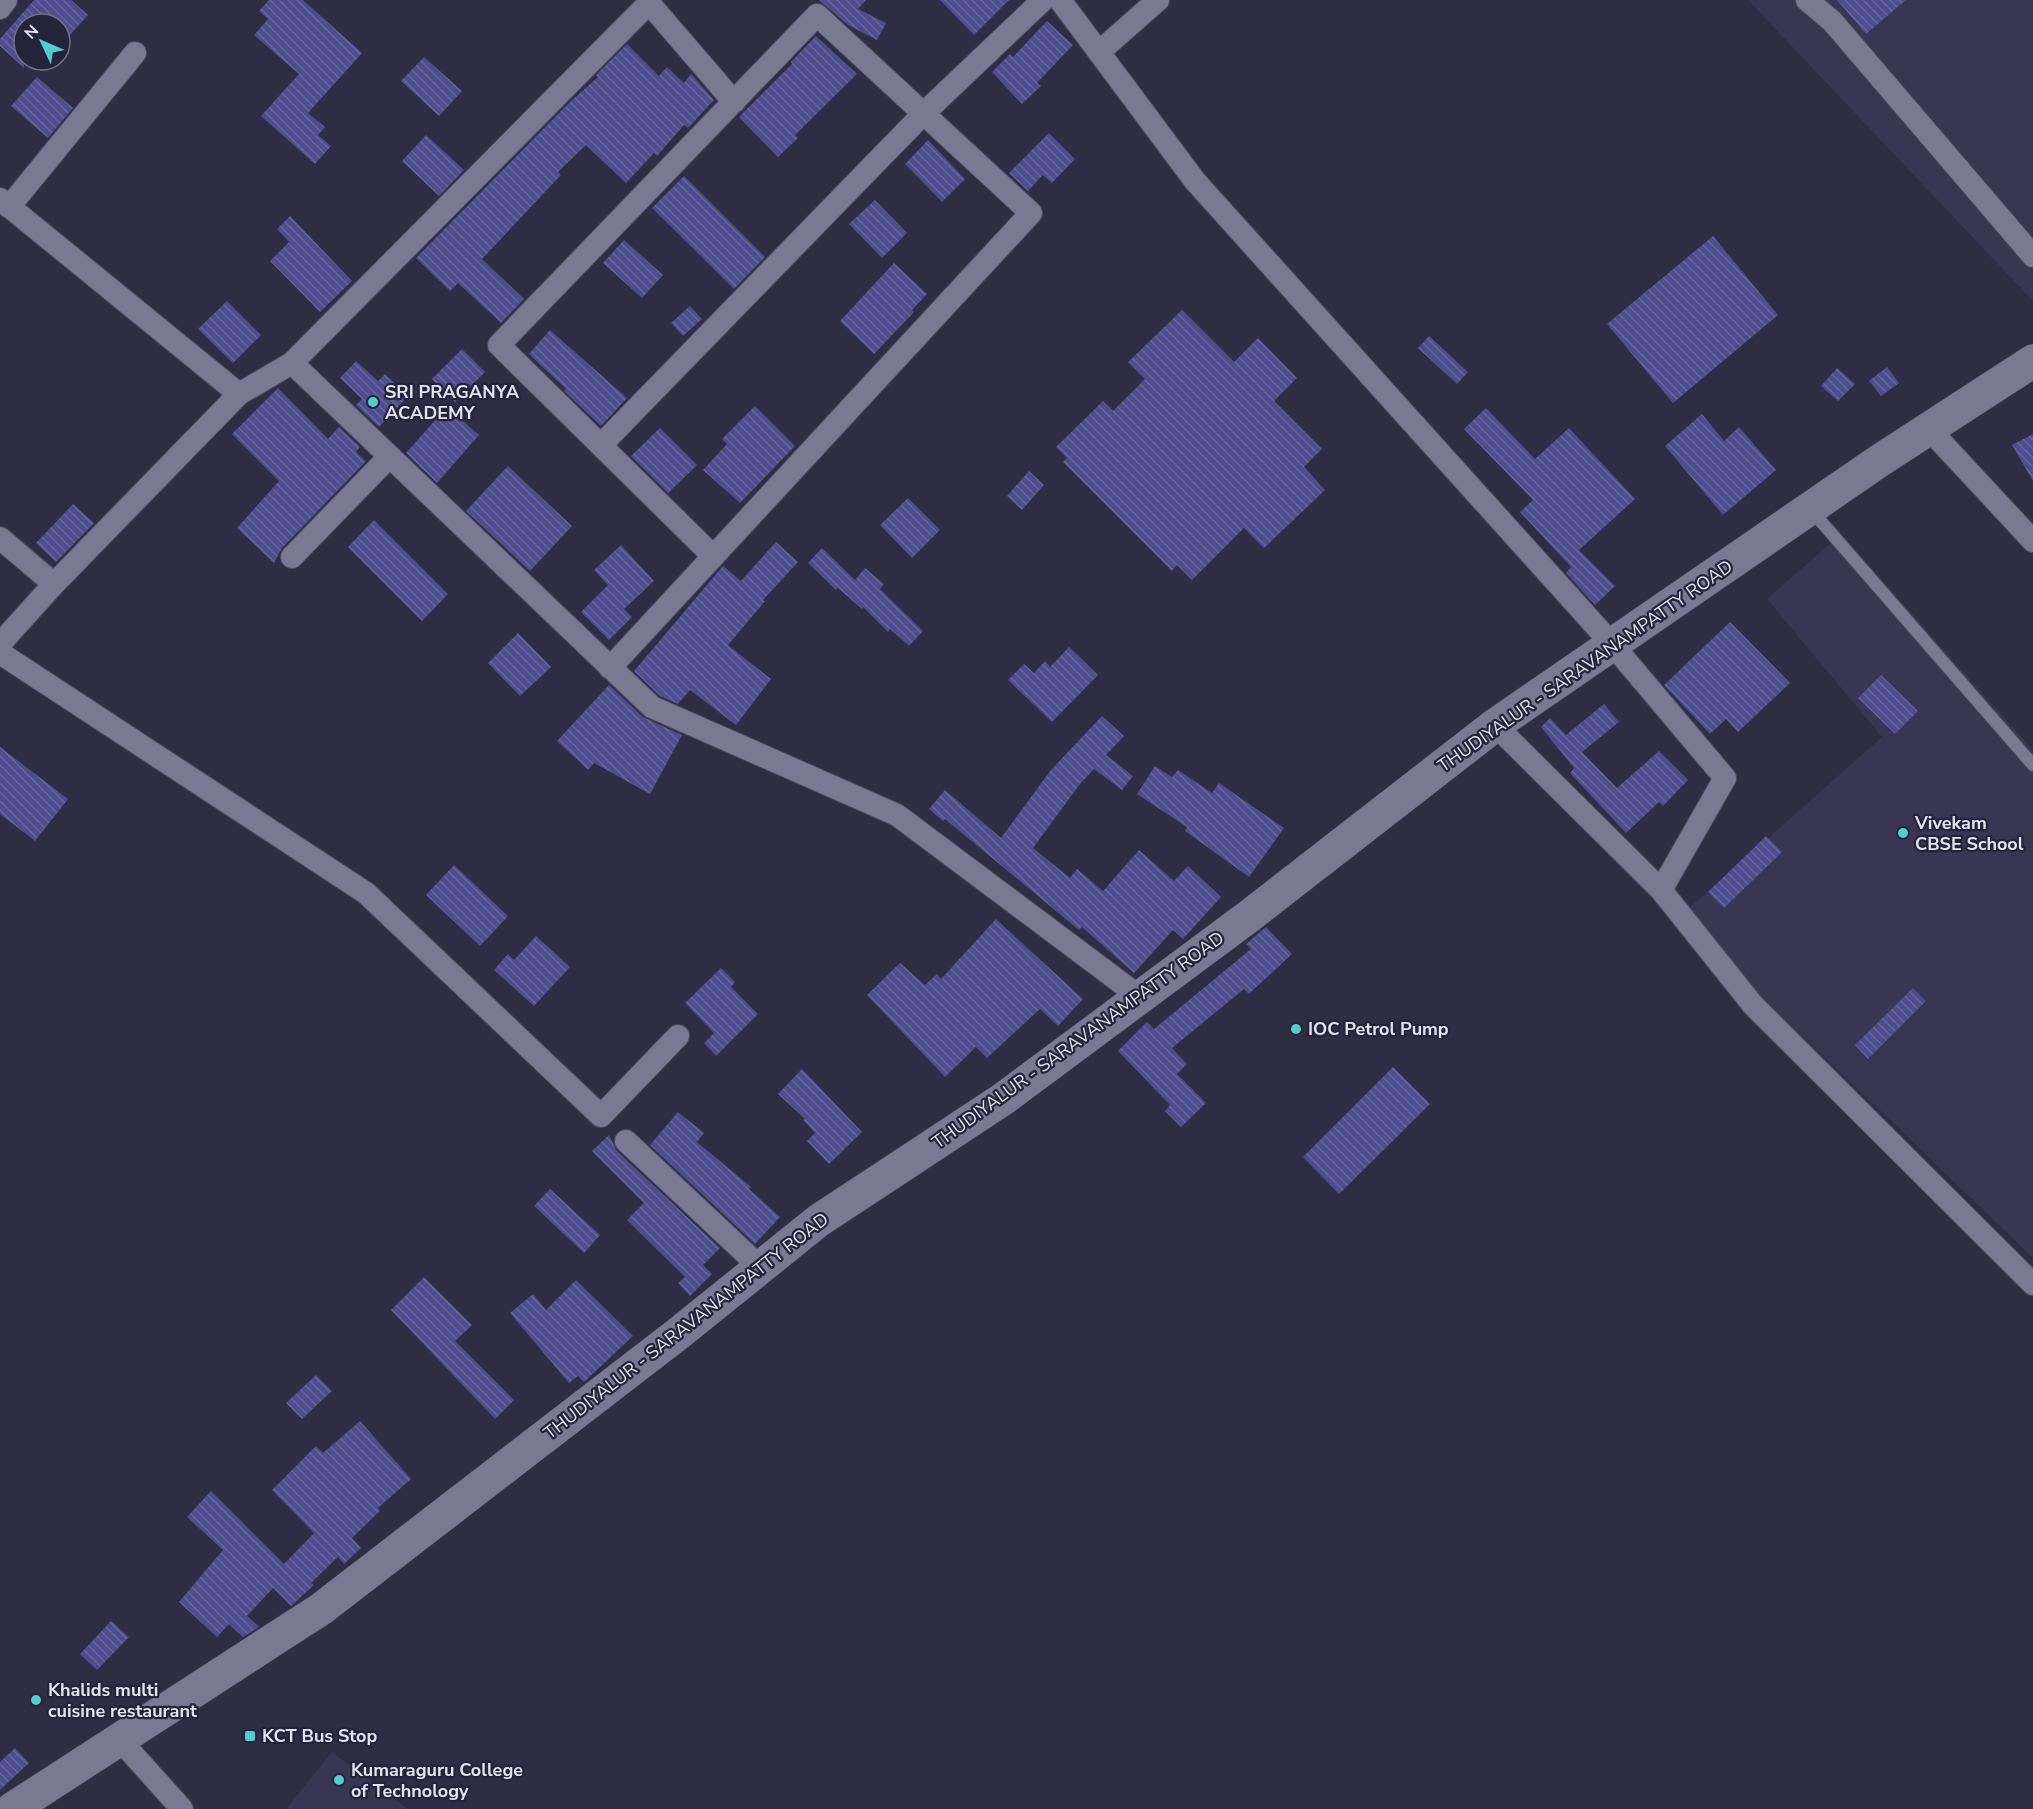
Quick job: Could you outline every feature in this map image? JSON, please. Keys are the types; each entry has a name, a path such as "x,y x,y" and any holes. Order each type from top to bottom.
{"main road":[{"name":"THUDIYALUR - SARAVANAMPATTY ROAD","path":"12,1809 321,1609 761,1268 818,1221 1003,1099 1495,725 1810,509 2033,361"}],"street":[{"path":"0,8 6,0"},
{"path":"601,446 923,114 1042,0"},
{"path":"1060,0 1196,180 1612,644 1725,778 1661,890"},
{"path":"1099,52 1158,0"},
{"path":"1807,0 1832,21 2033,256"},
{"path":"0,644 54,584 239,394 292,363 649,3 734,102"},
{"path":"610,668 1031,213 817,15 499,345 713,556"},
{"path":"135,53 4,203 239,394"},
{"path":"292,363 652,707 897,815 1140,997"},
{"path":"1929,429 2033,541"},
{"path":"292,557 389,457"},
{"path":"0,538 54,584"},
{"path":"0,653 366,893 601,1116 678,1036"},
{"path":"1495,725 1661,890 1753,1005 2033,1284"},
{"path":"626,1141 761,1268"},
{"path":"120,1740 182,1809"}],"lane":[{"path":"1810,509 2033,765"}],"shaded area":[{"path":"1748,0 2033,0 2033,301"},
{"name":"Vivekam CBSE School","path":"1841,534 2033,750 2033,1258 1679,917 1882,737 1767,599"},
{"name":"Kumaraguru College of Technology","path":"332,1752 408,1809 286,1809"}],"building":[{"path":"34,0 71,0 88,15 72,33 72,12 24,12"},
{"path":"269,0 303,0 362,53 308,113 325,127 318,135 331,146 315,164 261,116 299,74 254,35 268,19 259,11"},
{"path":"819,0 866,0 858,9 886,23 877,40 848,25"},
{"path":"940,0 1009,0 974,35"},
{"path":"1837,0 1906,0 1866,34"},
{"path":"1047,21 1073,45 1037,83 1041,86 1022,104 992,72 1010,54 1013,57"},
{"path":"12,25 12,57 0,46 0,39"},
{"path":"816,36 857,74 795,135 798,138 778,157 739,117 792,64 791,62"},
{"path":"627,44 659,76 667,67 684,83 691,74 714,100 688,128 684,125 657,156 654,153 626,183 586,145 558,172 561,175 482,259 524,299 501,323 458,283 450,291 416,258 570,102 598,77 596,75"},
{"path":"424,57 462,91 439,116 401,81"},
{"path":"37,77 73,108 48,138 11,106"},
{"path":"1049,133 1075,159 1052,183 1043,175 1028,191 1009,173"},
{"path":"426,135 464,170 439,196 402,161"},
{"path":"928,140 965,179 942,202 905,164"},
{"path":"684,176 765,257 734,289 652,208"},
{"path":"875,200 907,233 882,258 849,224"},
{"path":"290,216 352,281 320,312 270,261 289,242 277,229"},
{"path":"1713,236 1778,315 1673,403 1607,324"},
{"path":"624,240 663,275 642,298 603,263"},
{"path":"894,263 927,294 912,310 914,312 874,354 840,321"},
{"path":"227,301 261,335 233,363 198,329"},
{"path":"690,306 702,319 683,336 671,323"},
{"path":"1182,310 1234,362 1258,338 1297,378 1274,401 1322,449 1304,467 1325,490 1264,548 1244,528 1192,580 1177,565 1172,571 1063,462 1067,458 1056,447 1103,401 1113,411 1145,379 1128,362"},
{"path":"550,330 627,398 601,426 529,354"},
{"path":"1429,336 1468,372 1457,384 1418,348"},
{"path":"462,349 485,372 455,402 432,379"},
{"path":"356,361 378,381 385,374 408,396 379,427 356,405 362,399 340,378"},
{"path":"1887,367 1899,383 1881,396 1869,381"},
{"path":"1837,368 1855,384 1838,401 1821,386"},
{"path":"278,388 328,439 339,427 360,447 356,452 366,461 282,548 274,563 237,528 279,481 232,434"},
{"path":"755,406 795,446 740,503 703,470 727,444 722,439"},
{"path":"447,407 479,435 437,483 406,453"},
{"path":"1486,408 1535,459 1569,428 1635,499 1579,550 1615,586 1595,605 1566,573 1571,567 1520,512 1533,500 1464,429"},
{"path":"1702,414 1724,441 1739,427 1776,470 1723,515 1665,446"},
{"path":"660,428 697,465 668,493 631,456"},
{"path":"2033,434 2033,481 2012,445"},
{"path":"508,466 572,526 530,571 466,511"},
{"path":"1029,471 1044,485 1022,510 1007,496"},
{"path":"908,498 940,530 912,558 880,525"},
{"path":"73,504 94,523 56,562 36,543"},
{"path":"374,520 448,594 422,621 348,547"},
{"path":"776,542 798,562 763,600 765,601 728,645 771,679 736,725 690,690 678,704 660,696 634,671 723,566 741,581"},
{"path":"621,545 654,581 624,609 632,617 609,640 581,612 608,585 594,570"},
{"path":"822,548 855,580 865,568 884,584 880,589 923,631 909,646 890,629 888,632 863,607 862,609 838,588 836,590 808,563"},
{"path":"1730,622 1790,683 1738,732 1726,719 1710,734 1664,685"},
{"path":"518,633 551,667 520,696 488,663"},
{"path":"1069,647 1098,675 1052,722 1008,680 1024,664 1034,673 1045,661 1050,667"},
{"path":"1881,675 1918,711 1895,734 1858,698"},
{"path":"609,685 643,717 682,735 650,794 594,763 588,770 557,741"},
{"path":"1604,704 1619,722 1582,752 1617,788 1659,751 1688,780 1663,806 1659,802 1626,833 1570,773 1574,768 1541,727 1550,718 1566,735"},
{"path":"1102,716 1124,736 1106,755 1133,776 1122,790 1094,769 1080,784 1033,848 1070,878 1077,869 1103,891 1139,850 1174,881 1188,866 1221,897 1183,939 1173,930 1134,973 1082,927 1079,930 945,819 943,821 929,809 945,790 1001,838 1051,770"},
{"path":"0,747 68,799 35,841 0,814"},
{"path":"1155,766 1172,777 1178,770 1212,793 1219,783 1284,828 1249,877 1185,831 1187,827 1137,794"},
{"path":"1766,836 1782,852 1724,908 1708,892"},
{"path":"454,865 508,916 480,946 426,895"},
{"path":"996,919 1083,999 1058,1026 1040,1009 987,1058 976,1047 945,1077 867,995 900,963 925,985 937,974 941,979"},
{"path":"1266,927 1292,954 1249,994 1244,989 1172,1048 1187,1064 1177,1074 1206,1103 1181,1127 1165,1111 1170,1105 1118,1051 1147,1022 1154,1029 1251,949 1246,944"},
{"path":"536,936 570,967 534,1006 494,970 508,954 514,960"},
{"path":"721,968 735,982 731,987 758,1014 716,1056 704,1043 714,1033 685,1003"},
{"path":"1913,988 1926,1001 1868,1059 1855,1045"},
{"path":"1393,1067 1430,1104 1339,1194 1303,1157"},
{"path":"802,1069 862,1132 829,1164 807,1141 815,1133 803,1120 805,1119 778,1094"},
{"path":"678,1112 704,1133 697,1142 751,1187 749,1189 780,1217 755,1244 650,1145"},
{"path":"609,1135 617,1151 720,1248 703,1265 712,1274 690,1296 678,1283 685,1277 627,1220 644,1203 592,1151"},
{"path":"550,1189 600,1235 584,1253 534,1206"},
{"path":"424,1277 472,1325 455,1341 514,1400 495,1419 391,1310"},
{"path":"576,1280 633,1336 584,1382 578,1376 569,1383 510,1313 533,1294 546,1310"},
{"path":"316,1375 332,1391 302,1419 286,1403"},
{"path":"360,1421 411,1479 378,1508 380,1511 352,1538 361,1548 344,1564 338,1557 311,1583 314,1585 291,1606 273,1588 247,1616 259,1627 243,1637 229,1624 217,1637 179,1602 223,1550 187,1517 211,1491 284,1564 314,1533 272,1490 316,1446 323,1453"},
{"path":"111,1621 129,1637 97,1670 80,1654"},
{"path":"15,1748 29,1763 0,1790 0,1762"}],"place":[{"name":"SRI PRAGANYA ACADEMY","path":"373,402"},
{"name":"Vivekam CBSE School","path":"1903,833"},
{"name":"IOC Petrol Pump","path":"1296,1029"},
{"name":"Khalids multi cuisine restaurant","path":"36,1700"},
{"name":"KCT Bus Stop","path":"250,1736"},
{"name":"Kumaraguru College of Technology","path":"339,1780"}]}
